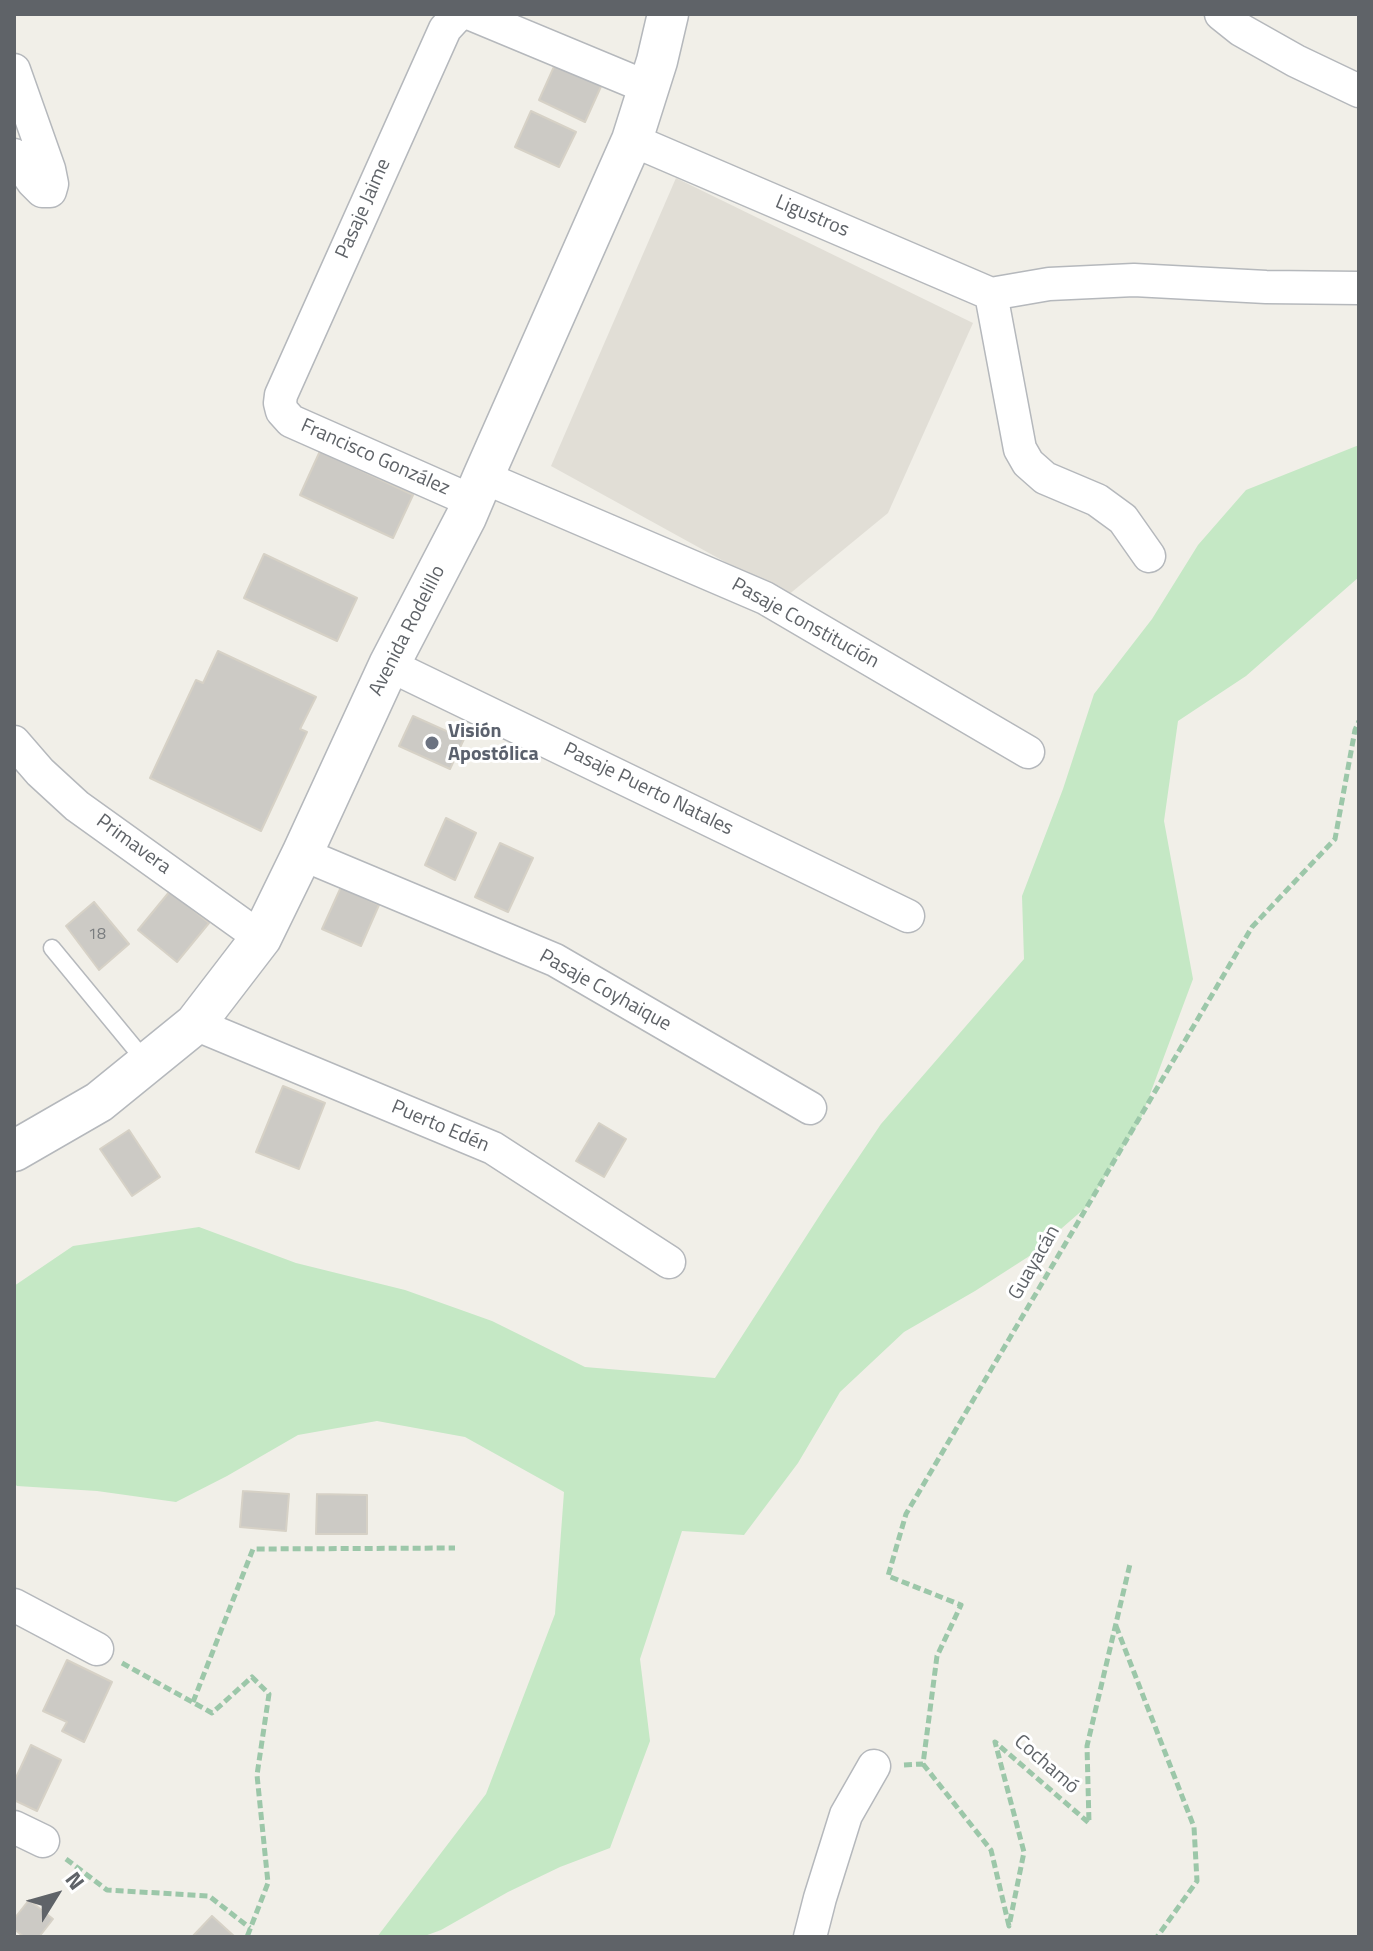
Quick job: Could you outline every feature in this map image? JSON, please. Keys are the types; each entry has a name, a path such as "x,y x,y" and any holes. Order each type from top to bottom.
{"street":[{"name":"Pasaje Jaime","path":"282,411 281,395 445,29 462,14"},
{"path":"471,14 649,88"},
{"name":"Avenida Rodelillo","path":"14,1151 99,1102 195,1024 261,938 389,665 466,517 632,140 668,14"},
{"path":"1221,14 1241,30 1296,61 1359,91"},
{"path":"14,70 49,169 50,191 42,191 14,155"},
{"name":"Ligustros","path":"632,140 991,294"},
{"path":"1149,556 1123,519 1097,500 1045,478 1028,463 1020,449 991,294 1049,284 1134,280 1359,288"},
{"name":"Francisco González","path":"282,411 291,421 477,489"},
{"name":"Pasaje Constitución","path":"477,489 765,598 1028,752"},
{"name":"Pasaje Puerto Natales","path":"389,665 908,916"},
{"name":"Primavera","path":"14,742 40,772 77,806 261,938"},
{"name":"Pasaje Coyhaique","path":"302,854 555,960 810,1108"},
{"name":"Puerto Edén","path":"195,1024 493,1148 669,1262"},
{"path":"14,1605 97,1649"},
{"path":"810,1937 846,1815 874,1766"},
{"path":"14,1827 43,1841"}],"lane":[{"path":"52,948 147,1063"}],"path":[{"name":"Guayacán","path":"923,1764 937,1656 961,1605 888,1576 906,1514 1252,927 1335,839 1359,721"},
{"path":"193,1702 253,1549 455,1548"},
{"name":"Cochamó","path":"923,1764 991,1850 1009,1926 1024,1852 995,1742 1089,1823 1087,1746 1130,1564"},
{"path":"1115,1625 1194,1827 1197,1881 1157,1937"},
{"path":"97,1649 212,1713 252,1677 269,1694 257,1775 268,1883 247,1937"},
{"path":"874,1766 923,1764"},
{"path":"43,1841 107,1890 209,1896 250,1928"}],"shaded area":[{"path":"676,178 973,323 888,513 787,596 551,466"}],"green space":[{"path":"1359,445 1359,577 1246,676 1178,721 1164,821 1193,979 1140,1121 1085,1208 1031,1255 904,1332 840,1392 798,1463 744,1535 682,1531 640,1659 650,1741 610,1848 508,1892 441,1930 422,1937 377,1937 486,1794 555,1614 564,1492 465,1437 377,1421 298,1435 176,1502 97,1491 17,1486 14,1483 14,1286 73,1246 199,1227 296,1263 405,1290 492,1321 585,1367 715,1378 881,1124 1024,959 1022,896 1063,789 1094,694 1152,619 1198,545 1246,490"}],"building":[{"path":"557,60 603,82 585,122 539,100"},
{"path":"531,111 576,132 559,167 515,147"},
{"path":"320,451 413,495 393,538 300,495"},
{"path":"264,554 357,598 337,641 244,598"},
{"path":"218,651 316,697 300,729 307,732 261,831 150,778 196,680 203,683"},
{"name":"Visión Apostólica","path":"413,716 464,739 450,769 399,746"},
{"path":"446,818 476,833 455,880 425,865"},
{"path":"500,843 533,858 508,912 475,897"},
{"path":"341,887 379,905 361,946 322,929"},
{"path":"170,891 209,923 177,962 138,930"},
{"path":"94,902 129,944 99,970 66,926"},
{"path":"283,1086 325,1103 299,1169 256,1152"},
{"path":"599,1123 626,1139 604,1177 576,1161"},
{"path":"129,1130 160,1177 132,1196 100,1149"},
{"path":"243,1491 289,1494 286,1531 240,1527"},
{"path":"317,1494 367,1495 367,1534 316,1534"},
{"path":"67,1660 112,1682 84,1742 62,1731 67,1722 43,1711"},
{"path":"31,1745 61,1760 37,1811 14,1800 14,1782"},
{"path":"29,1900 53,1919 39,1937 24,1937 14,1929 14,1919"},
{"path":"212,1916 235,1937 192,1937"}],"place":[{"name":"Visión Apostólica","path":"432,743"}]}
